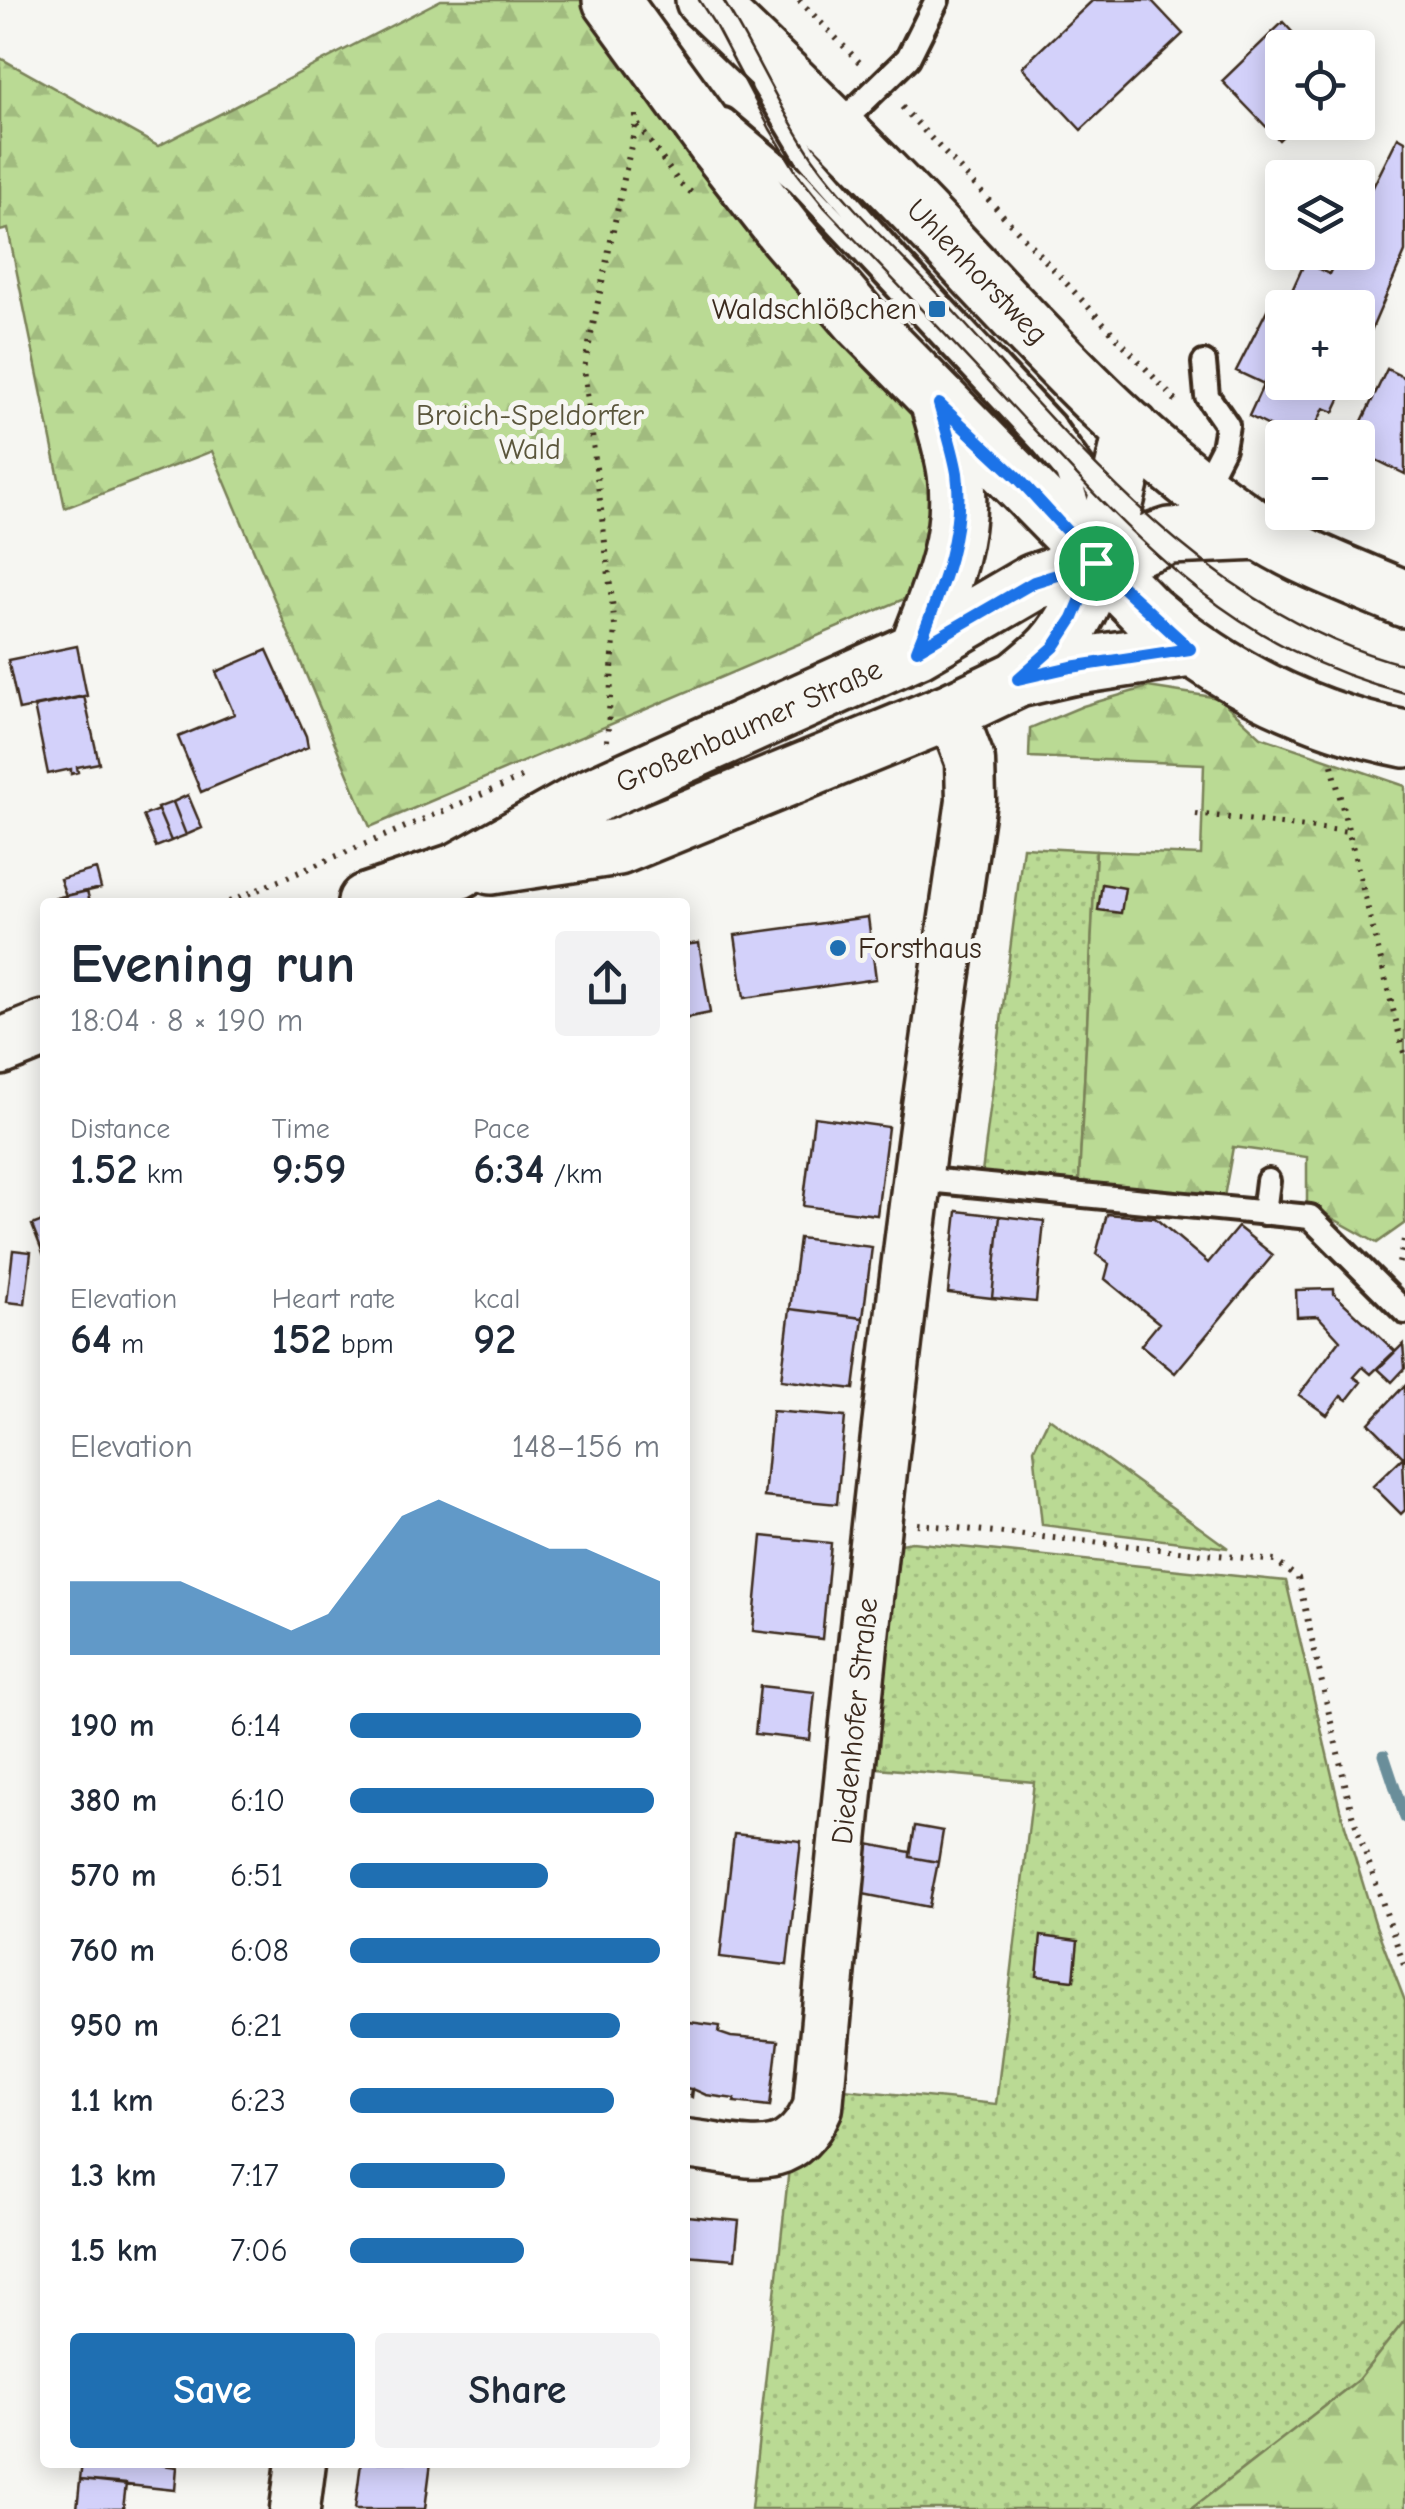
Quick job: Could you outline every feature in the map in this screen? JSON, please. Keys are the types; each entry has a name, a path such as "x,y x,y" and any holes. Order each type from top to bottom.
{"street":[{"path":"610,0 787,234 862,322 939,404 1019,479 1096,563 1190,649 1256,689 1328,720 1405,739"},
{"name":"Uhlenhorstweg","path":"714,10 838,127 1132,430 1260,532"},
{"path":"917,650 944,584 954,547 957,475 939,404"},
{"name":"Großenbaumer Straße","path":"1018,679 1054,647 1073,618 1114,513 1132,430"},
{"name":"Großenbaumer Straße","path":"460,887 590,798 917,650 1034,582 1143,544 1170,536 1260,532 1405,599"},
{"name":"Großenbaumer Straße","path":"391,898 460,887 618,847 951,711 1018,679 1190,649"},
{"name":"Diedenhofer Straße","path":"690,2144 769,2152 787,2149 800,2140 818,2107 876,1520 917,1179 971,800 970,761 951,711"},
{"path":"0,1047 40,1031"},
{"path":"296,2509 300,2468"}],"lane":[{"path":"838,127 908,58 937,0"},
{"path":"714,10 806,155 1052,424 1114,513"},
{"path":"652,60 798,182 1040,441 1067,472 1096,563"},
{"path":"1202,489 1222,448 1228,425 1207,396 1204,363"},
{"path":"917,1179 1310,1217 1405,1312"},
{"path":"1264,1213 1268,1181"}],"path":[{"path":"799,0 1126,350"},
{"path":"606,742 615,626 584,368 636,122"},
{"path":"1328,720 1332,764 1405,1057"},
{"path":"1196,814 1348,832"},
{"path":"876,1520 1275,1561 1298,1578 1352,1814 1405,1968"}],"green space":[{"name":"Broich-Speldorfer Wald","path":"441,0 588,0 913,413 936,474 934,536 911,596 370,827 212,451 65,508 8,229 0,231 0,58 158,146"},
{"path":"1148,687 1219,698 1261,737 1405,786 1405,1223 1377,1243 1307,1204 1307,1157 1233,1147 1224,1197 1079,1181 1096,851 1201,855 1204,764 1029,757 1030,728 1083,706"},
{"path":"1023,847 1096,851 1079,1181 982,1173"},
{"path":"1049,1418 1228,1548 1042,1525 1034,1449"},
{"path":"912,1542 1286,1581 1340,1809 1376,1926 1405,2001 1405,2320 1358,2380 1191,2509 751,2509 789,2168 834,2088 996,2104 1034,1782 867,1767 893,1545"},
{"path":"1405,2320 1405,2509 1191,2509 1358,2380"}],"building":[{"path":"1093,0 1151,0 1183,34 1081,130 1022,67"},
{"path":"1283,22 1290,30 1275,30"},
{"path":"1265,39 1265,126 1222,81"},
{"path":"1398,137 1405,141 1405,252 1375,322 1375,290 1292,290 1301,270 1329,274 1331,270 1375,270 1375,183"},
{"path":"1265,314 1264,384 1236,371"},
{"path":"1387,369 1405,378 1405,474 1375,459 1375,420 1363,420"},
{"path":"1265,381 1265,400 1340,400 1334,412 1324,408 1318,420 1265,420 1265,424 1249,416"},
{"path":"77,646 87,696 19,710 8,660"},
{"path":"267,650 308,747 201,792 178,737 234,714 216,672"},
{"path":"84,696 99,763 77,767 78,772 71,774 71,769 48,774 34,706"},
{"path":"188,795 202,828 186,835 173,802"},
{"path":"173,802 186,835 171,841 157,808"},
{"path":"158,810 171,841 156,847 143,816"},
{"path":"96,869 101,888 66,896 60,879"},
{"path":"1102,884 1125,888 1121,913 1098,910"},
{"path":"87,891 89,898 56,898"},
{"path":"868,917 876,979 744,998 735,935"},
{"path":"699,943 710,1013 690,1017 690,944"},
{"path":"814,1117 888,1127 877,1215 803,1206"},
{"path":"957,1211 1000,1216 992,1298 948,1293"},
{"path":"1107,1214 1155,1218 1208,1263 1238,1227 1273,1255 1175,1373 1141,1345 1159,1323 1105,1279 1109,1264 1096,1254"},
{"path":"1000,1216 1044,1221 1036,1302 992,1298"},
{"path":"40,1222 40,1245 32,1225"},
{"path":"799,1238 872,1247 863,1318 790,1309"},
{"path":"13,1250 31,1252 25,1304 7,1302"},
{"path":"1334,1289 1334,1294 1395,1351 1371,1374 1363,1367 1354,1377 1361,1382 1347,1400 1341,1396 1327,1415 1299,1395 1340,1340 1318,1316 1297,1317 1296,1290"},
{"path":"790,1309 863,1318 854,1389 781,1380"},
{"path":"1403,1344 1405,1368 1392,1382 1378,1369"},
{"path":"1405,1385 1405,1459 1369,1423"},
{"path":"772,1411 845,1417 837,1504 764,1497"},
{"path":"1403,1457 1405,1510 1401,1514 1373,1486"},
{"path":"762,1536 831,1543 822,1639 753,1631"},
{"path":"760,1686 815,1692 810,1740 755,1734"},
{"path":"915,1826 943,1831 938,1862 910,1857"},
{"path":"734,1834 801,1841 787,1965 720,1957"},
{"path":"868,1844 938,1862 929,1907 858,1893"},
{"path":"1041,1936 1078,1941 1074,1980 1037,1976"},
{"path":"690,2022 720,2026 719,2033 731,2037 778,2041 770,2106 734,2102 735,2099 693,2089 692,2097"},
{"path":"690,2216 739,2221 735,2259 690,2255"},
{"path":"81,2468 177,2468 175,2490 80,2480"},
{"path":"360,2468 430,2468 425,2509 355,2509"},
{"path":"80,2480 126,2484 123,2509 77,2509"}],"waterway":[{"path":"1384,1755 1405,1818"}],"tram line":[{"path":"699,0 770,129 825,208 1100,500 1187,581 1234,616 1286,647 1342,673 1405,693"},
{"path":"723,0 789,120 828,178 1098,467 1209,566 1269,607 1335,641 1405,665"}],"place":[{"name":"Waldschlößchen","path":"937,309"},
{"name":"Forsthaus","path":"838,948"}],"route":[{"path":"1096,563 1034,582 917,650 944,584 954,547 957,475 939,404 1019,479 1096,563 1073,618 1054,647 1018,679 1190,649 1096,563"}]}
